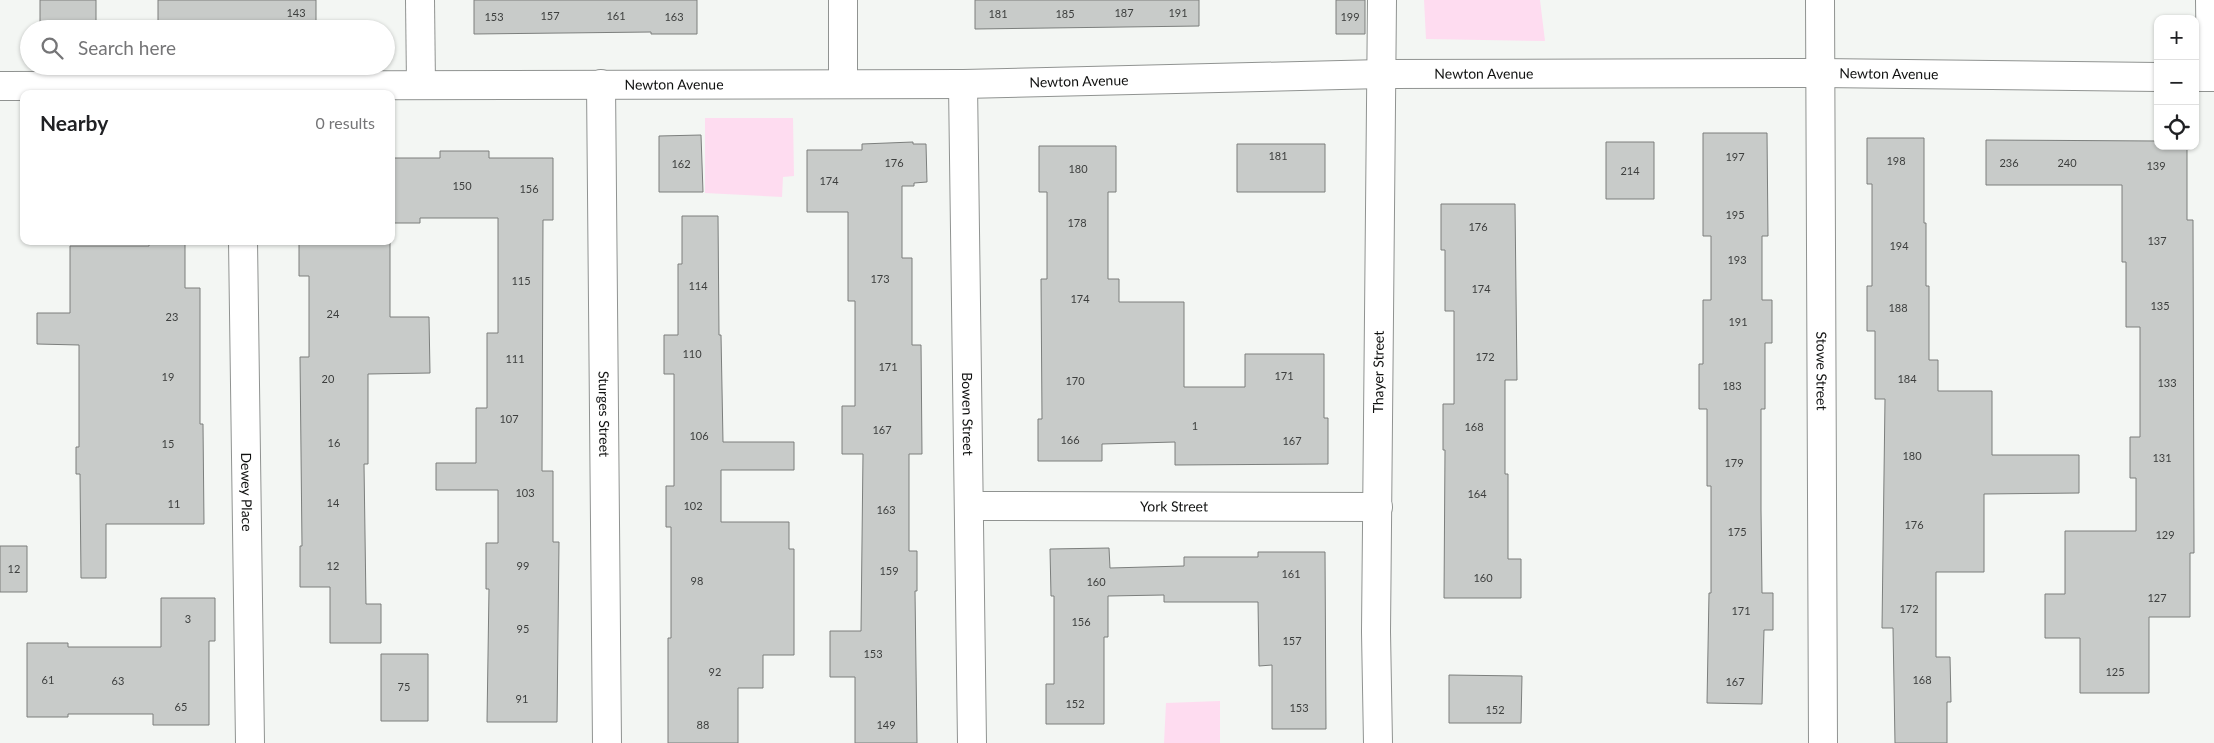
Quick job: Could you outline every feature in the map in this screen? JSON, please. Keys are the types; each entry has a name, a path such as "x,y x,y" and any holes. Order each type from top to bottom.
{"street":[{"path":"420,0 421,84"},
{"path":"843,0 843,84"},
{"name":"Thayer Street","path":"1378,743 1376,632 1382,0"},
{"name":"Stowe Street","path":"1820,0 1823,743"},
{"path":"2207,77 2210,0"},
{"name":"Newton Avenue","path":"0,86 241,89 421,84 964,84 1382,74 1821,73 2154,77"},
{"name":"Sturges Street","path":"601,84 608,743"},
{"name":"Bowen Street","path":"964,84 972,743"},
{"name":"Dewey Place","path":"243,245 250,743"},
{"name":"York Street","path":"969,506 1378,508"}],"shaded area":[{"path":"1424,0 1540,0 1545,41 1426,39"},
{"path":"705,118 793,118 794,176 783,177 782,197 705,193"},
{"path":"1220,701 1220,743 1164,743 1166,703"}],"building":[{"path":"40,0 96,0 96,20 40,20"},
{"path":"158,0 316,0 316,20 158,20"},
{"path":"474,0 697,0 697,34 651,34 651,32 474,34"},
{"path":"975,0 1199,0 1199,26 975,29"},
{"path":"1336,0 1365,0 1365,34 1336,34"},
{"path":"1703,133 1767,133 1768,236 1762,236 1762,300 1772,300 1772,343 1765,343 1765,409 1761,409 1762,593 1773,593 1773,630 1764,630 1762,704 1707,703 1709,593 1711,593 1711,486 1707,486 1707,409 1699,409 1699,364 1703,364 1703,300 1711,300 1711,236 1703,236"},
{"path":"701,135 703,192 659,192 659,136"},
{"path":"1867,138 1924,138 1924,223 1926,223 1926,286 1929,286 1929,360 1938,360 1938,391 1992,391 1992,455 2079,455 2079,493 1984,494 1984,572 1936,572 1936,657 1950,657 1951,702 1947,702 1947,743 1895,743 1893,628 1882,628 1885,399 1875,399 1875,331 1867,331 1867,286 1872,286 1872,184 1867,184"},
{"path":"1986,140 2154,141 2154,150 2187,150 2187,220 2193,220 2194,553 2190,553 2190,617 2149,617 2149,693 2080,693 2080,638 2045,638 2045,594 2065,594 2065,531 2136,531 2136,478 2130,478 2130,437 2140,437 2140,327 2126,327 2126,262 2122,262 2122,185 1986,185"},
{"path":"913,142 913,144 926,144 927,182 914,183 914,186 902,186 902,258 912,258 912,345 921,345 922,454 909,454 909,551 917,551 917,591 915,591 917,743 855,743 855,677 830,677 830,631 861,631 863,454 842,454 842,406 855,406 855,301 848,301 848,212 807,212 807,150 862,150 862,144"},
{"path":"1606,142 1654,142 1654,199 1606,199"},
{"path":"1237,144 1325,144 1325,192 1237,192"},
{"path":"1039,146 1116,146 1116,192 1108,192 1108,279 1119,279 1119,302 1184,302 1184,387 1245,387 1245,354 1324,354 1324,418 1328,418 1328,464 1175,465 1175,442 1102,444 1102,461 1038,461 1038,419 1042,419 1041,279 1047,279 1047,192 1039,192"},
{"path":"440,151 489,151 489,158 553,158 553,220 543,220 542,471 553,471 553,542 559,542 557,722 487,722 489,589 486,589 486,543 498,543 498,490 436,490 436,463 476,463 476,408 487,408 487,333 498,333 498,218 420,218 420,223 395,223 395,158 440,158"},
{"path":"1441,204 1515,204 1517,380 1505,380 1505,474 1508,474 1508,559 1521,559 1521,598 1444,598 1445,450 1443,450 1443,404 1454,404 1454,311 1445,311 1445,250 1441,250"},
{"path":"682,216 718,216 719,335 721,335 723,442 794,442 794,470 721,470 721,522 789,522 789,549 794,549 794,655 763,655 763,688 738,688 738,743 668,743 668,638 671,638 671,527 666,527 666,486 674,486 674,374 664,374 664,335 678,335 678,264 682,264"},
{"path":"185,245 185,288 200,288 200,424 203,424 204,524 106,524 106,578 81,578 80,474 76,474 76,447 79,447 79,345 37,344 37,313 70,313 70,246"},
{"path":"299,245 390,245 390,317 429,317 430,373 368,374 368,464 364,464 366,604 381,604 381,643 330,643 330,587 300,587 300,546 302,546 300,357 309,357 309,276 299,276"},
{"path":"0,546 27,546 27,592 0,592"},
{"path":"1109,548 1110,568 1184,566 1184,557 1258,557 1258,552 1325,552 1326,729 1272,729 1272,665 1259,666 1258,602 1164,602 1164,595 1108,596 1108,637 1104,637 1104,724 1046,724 1046,684 1054,684 1054,596 1051,596 1050,549"},
{"path":"161,598 215,598 215,641 209,641 209,725 153,725 153,714 68,714 68,717 27,717 27,643 68,643 68,647 161,647"},
{"path":"381,654 428,654 428,721 381,721"},
{"path":"1449,675 1522,676 1521,723 1449,723"}]}
